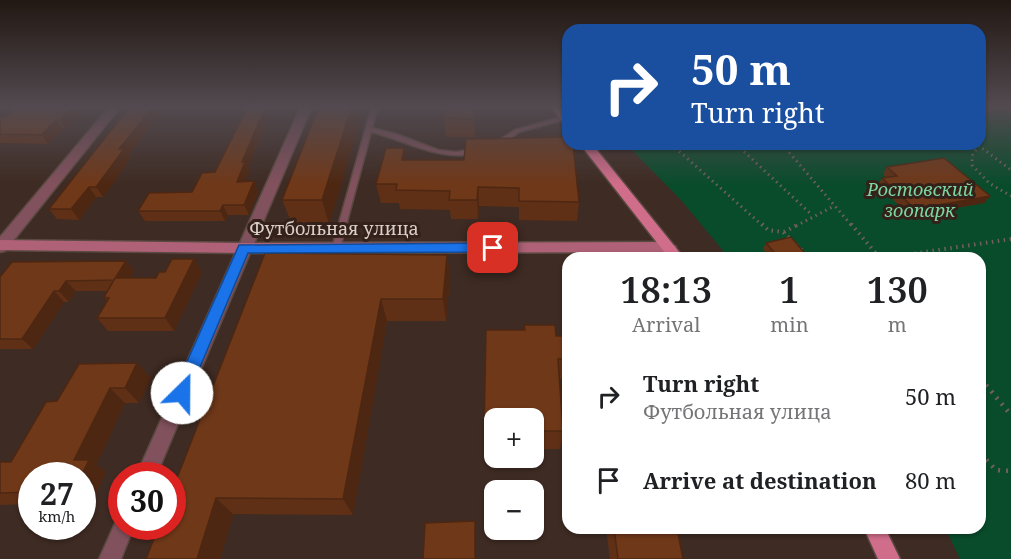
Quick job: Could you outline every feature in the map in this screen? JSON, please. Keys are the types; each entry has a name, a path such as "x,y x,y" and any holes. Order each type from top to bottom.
{"main road":[{"path":"591,150 672,252"},
{"name":"Футбольная улица","path":"0,246 606,252"},
{"path":"877,534 889,559"}],"street":[{"path":"0,246 94,132"},
{"path":"152,462 296,132"},
{"path":"110,559 118,540"}],"lane":[{"path":"336,248 368,132"},
{"path":"380,132 422,148 450,155 495,146 515,132"}],"path":[{"path":"678,150 768,230 783,232 804,252"},
{"path":"742,150 812,215"},
{"path":"787,150 876,252"},
{"path":"975,150 972,156 972,165 981,177 999,191 1011,196"},
{"path":"985,150 1011,170"},
{"path":"783,232 812,215 834,206"},
{"path":"923,252 1011,239"},
{"path":"986,385 1011,415"},
{"path":"986,459 996,470 1011,471"}],"green space":[{"name":"Ростовский зоопарк","path":"986,132 1011,132 1011,559 960,559 948,534 986,534 986,252 724,252 681,200 632,150 986,150"}],"building":[{"path":"0,132 45,132 42,135 0,134"},
{"path":"109,132 133,132 119,149 124,149 96,187 89,187 71,209 49,209"},
{"path":"235,132 255,132 242,162 245,162 237,182 254,181 244,205 223,205 220,211 138,211 149,193 192,192 202,173 215,172"},
{"path":"309,132 344,132 322,200 282,200"},
{"path":"562,137 562,150 574,150 579,202 519,201 519,188 478,187 477,200 449,200 450,191 396,190 397,184 376,184 386,148 404,148 402,160 464,160 466,139"},
{"path":"944,158 990,196 915,209 882,178 897,176 887,167"},
{"path":"791,237 804,252 774,252 766,243"},
{"path":"265,253 447,255 443,299 381,299 343,499 216,498 197,559 146,559 153,540 186,540 186,462 183,462"},
{"path":"172,259 194,259 165,318 97,318 109,298 104,297 115,278 156,278 159,272 165,272"},
{"path":"126,261 114,280 66,281 59,291 54,291 22,339 0,339 0,277 12,262"},
{"path":"524,325 555,325 556,336 562,336 562,359 558,359 562,431 544,431 544,408 484,408 486,330 525,330"},
{"path":"137,363 125,388 110,388 74,460 89,460 88,462 18,462 18,492 0,493 0,462 11,462 46,402 57,401 79,364"},
{"path":"475,521 475,559 423,559 425,523"},
{"path":"615,534 678,534 683,559 618,559"}],"route":[{"path":"182,393 244,249 493,248"}]}
